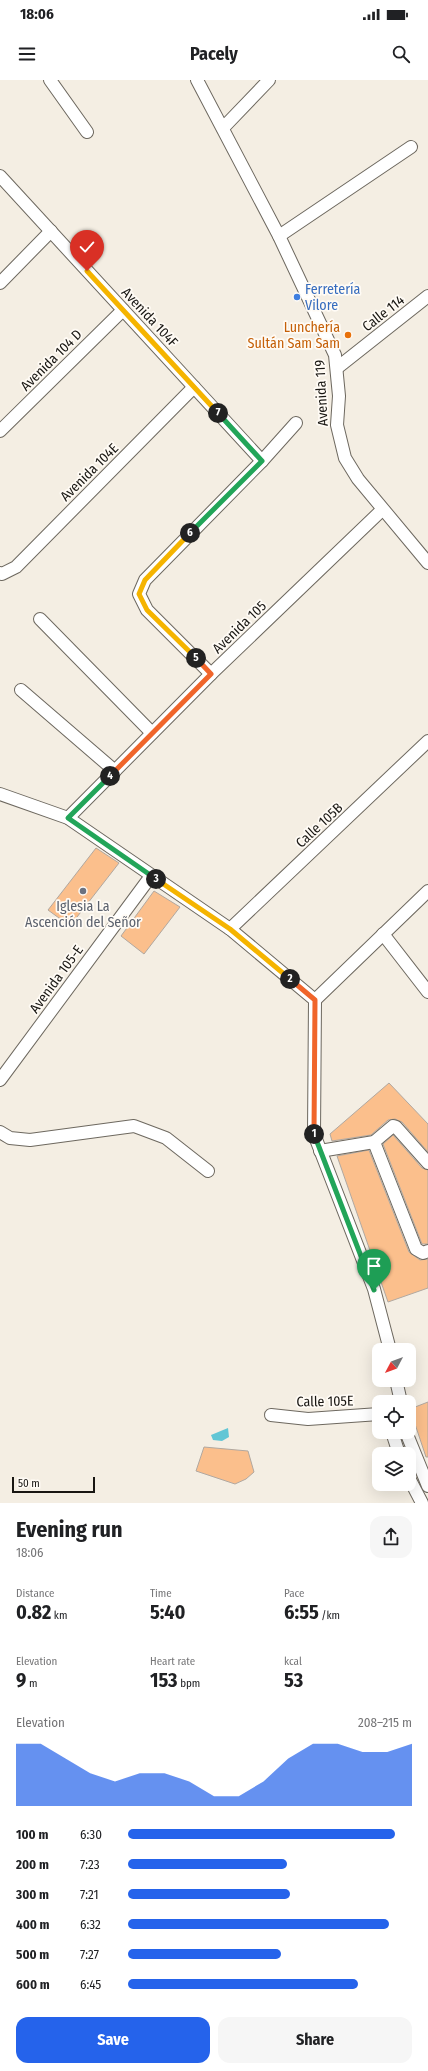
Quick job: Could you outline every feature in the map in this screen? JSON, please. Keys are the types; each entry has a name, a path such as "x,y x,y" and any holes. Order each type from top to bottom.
{"street":[{"path":"50,80 87,132"},
{"name":"Avenida 119","path":"197,80 279,236 335,355 337,368 337,425 345,458 358,479 382,510 428,563"},
{"path":"223,128 269,80"},
{"path":"279,236 412,147"},
{"name":"Avenida 104F","path":"0,176 262,461"},
{"path":"0,283 51,231"},
{"name":"Calle 114","path":"337,368 428,296"},
{"name":"Avenida 104 D","path":"0,431 124,310"},
{"name":"Avenida 104E","path":"1,573 16,567 194,387"},
{"path":"211,674 147,610 139,594 145,580 262,461 296,423"},
{"name":"Avenida 105","path":"68,818 211,674 382,510"},
{"path":"40,619 152,733"},
{"path":"21,690 115,771"},
{"name":"Calle 105B","path":"230,929 428,742"},
{"path":"0,794 68,818 230,929 315,1000"},
{"name":"Avenida 105-E","path":"0,1080 151,876"},
{"path":"389,1343 374,1290 314,1134 315,1000 428,891"},
{"path":"383,934 428,992"},
{"path":"0,1132 10,1138 30,1140 134,1126 166,1138 208,1171"},
{"path":"320,1151 374,1142 391,1128 396,1127 428,1163"},
{"path":"374,1142 416,1249 423,1253 428,1251"},
{"name":"Calle 105E","path":"272,1415 308,1419 372,1414"},
{"path":"409,1439 428,1486"},
{"path":"416,1491 422,1503"}],"water":[{"path":"228,1428 229,1437 222,1441 213,1440 211,1435"}],"building":[{"path":"96,848 119,863 70,926 48,910"},
{"path":"154,891 180,907 144,954 121,936"},
{"path":"389,1083 428,1124 428,1152 402,1122 395,1119 388,1120 371,1135 332,1141 330,1134"},
{"path":"393,1135 422,1168 428,1170 428,1244 422,1244 383,1144"},
{"path":"369,1150 409,1252 420,1260 428,1259 428,1288 388,1302 337,1156"},
{"path":"428,1402 428,1457 426,1457 416,1427 416,1407"},
{"path":"204,1447 248,1451 254,1472 246,1479 235,1484 196,1471"}],"place":[{"name":"Ferretería Vilore","path":"297,297"},
{"name":"Lunchería Sultán Sam Sam","path":"348,335"},
{"name":"Iglesia La Ascención del Señor","path":"83,891"}],"route":[{"path":"87,271 262,461 145,580 139,594 147,610 211,674 68,818 230,929 315,1000 314,1134 374,1290"}]}
